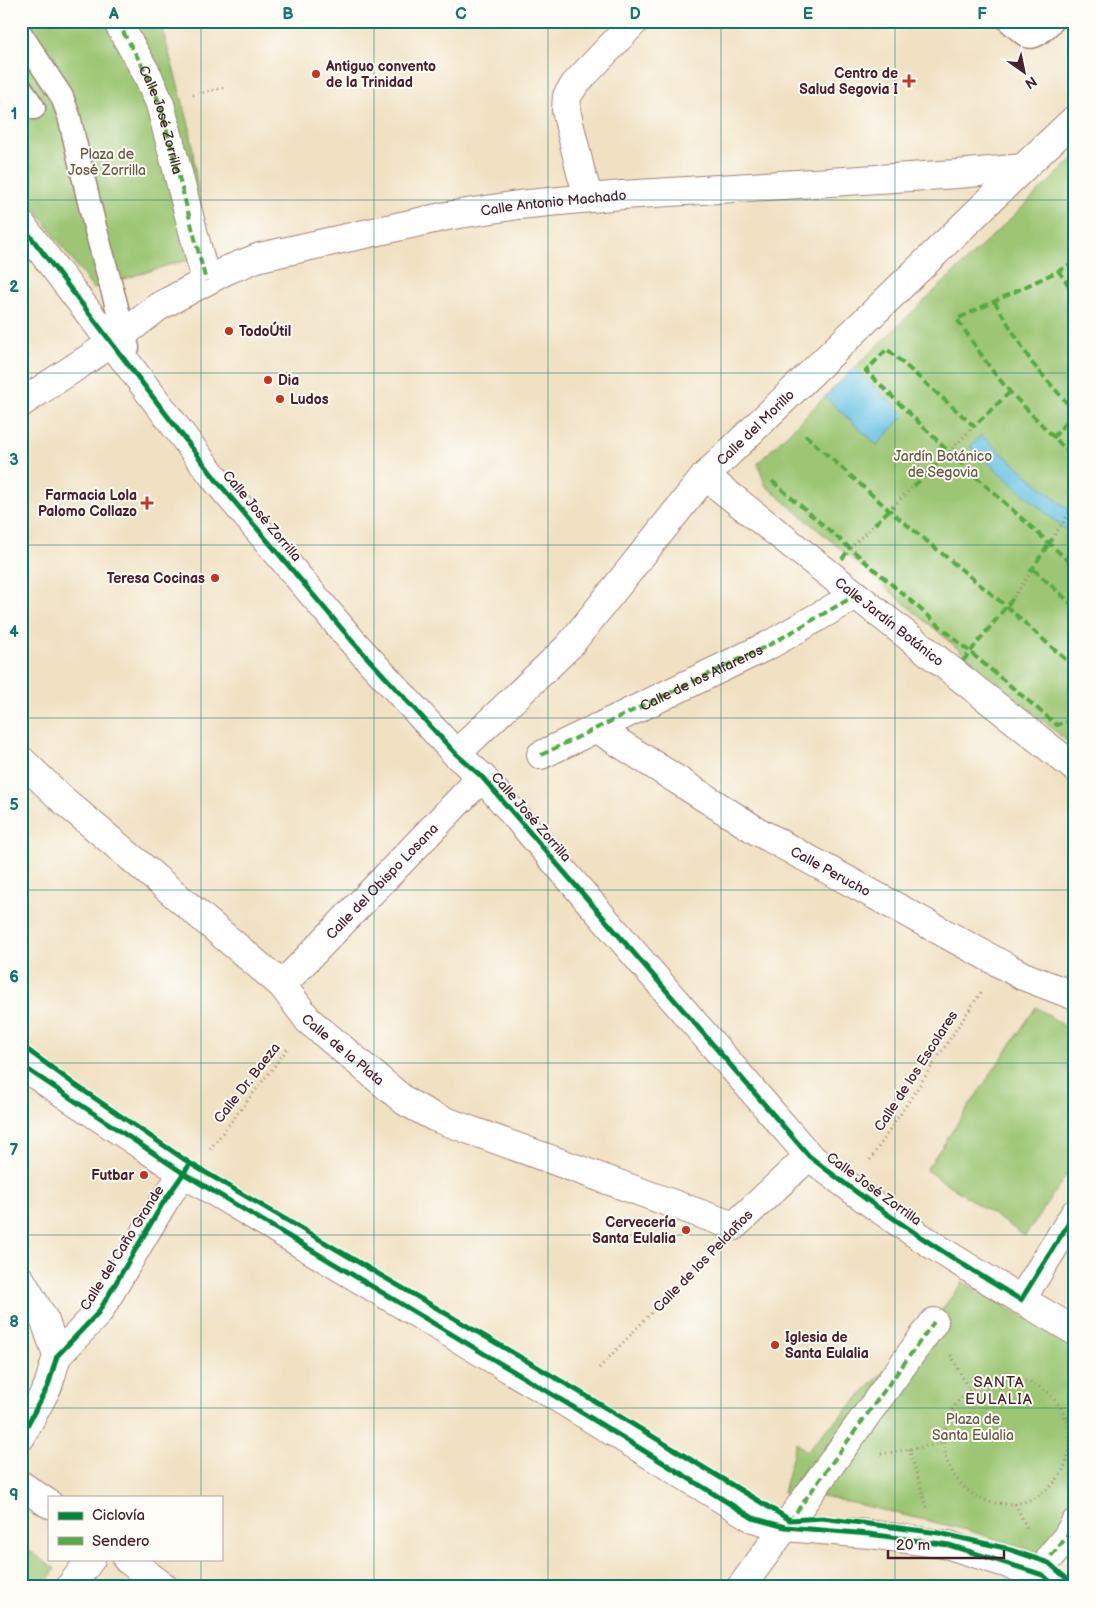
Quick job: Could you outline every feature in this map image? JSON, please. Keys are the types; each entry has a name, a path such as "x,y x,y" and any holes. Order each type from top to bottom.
{"street":[{"name":"Calle José Zorrilla","path":"117,21 144,69 160,104 206,281"},
{"path":"590,198 566,110 568,96 575,84 635,21"},
{"name":"Calle del Morillo","path":"456,754 569,646 704,476 1075,119"},
{"name":"Calle Antonio Machado","path":"21,403 123,327 226,270 260,257 447,216 518,204 1023,168"},
{"name":"Calle José Zorrilla","path":"21,224 123,327 135,373 217,481 340,628 456,754 482,777 809,1156 850,1189 972,1271 1075,1331"},
{"name":"Calle Jardín Botánico","path":"704,476 1075,768"},
{"name":"Calle de los Alfareros","path":"541,755 771,644 856,595"},
{"name":"Calle Perucho","path":"596,728 757,831 999,964 1023,976 1075,996"},
{"name":"Calle de la Plata","path":"21,760 63,800 282,985 309,1021 406,1102 434,1117 734,1226"},
{"name":"Calle del Obispo Losana","path":"282,985 482,777"},
{"path":"21,1065 178,1181 568,1404 753,1518 785,1527 869,1534 949,1545 1050,1573 1075,1523"},
{"name":"Calle de los Peldaños","path":"734,1226 809,1156"},
{"name":"Calle del Caño Grande","path":"21,1437 48,1386 57,1356 98,1313 178,1181"},
{"path":"1021,1300 1075,1214"},
{"path":"21,1280 45,1321 57,1356"},
{"path":"741,1587 934,1322"},
{"path":"21,1485 48,1503"},
{"path":"70,1587 90,1560"},
{"path":"128,1560 164,1587"}],"lane":[{"path":"1009,21 1026,36 1032,38 1039,35 1053,21"},
{"name":"Calle José Zorrilla","path":"21,34 62,97 69,116 94,223 123,327"},
{"path":"21,88 34,108"}],"path":[{"path":"949,452 974,426"},
{"path":"893,506 914,486"},
{"path":"1052,538 1070,512"},
{"path":"850,548 875,524"},
{"path":"1014,596 1030,573"},
{"path":"1006,1377 1025,1380 1043,1388 1057,1401 1067,1418 1071,1437 1069,1456 1061,1474 1049,1488 1033,1499 1014,1504 997,1503 980,1498 966,1489 954,1476 947,1460 944,1443 945,1428 950,1414 958,1401 969,1390 986,1381 1006,1377"},
{"path":"1067,1418 1075,1416"},
{"path":"832,1462 944,1443"},
{"path":"909,1449 928,1510"},
{"path":"1014,1504 1030,1534"}],"green space":[{"name":"Plaza de José Zorrilla","path":"21,21 160,21 190,128 206,257 175,263 93,289 21,189"},
{"name":"Jardín Botánico de Segovia","path":"1075,157 1075,748 765,485 758,463 854,368"},
{"path":"1036,1007 1075,1033 1075,1162 1025,1236 926,1170"},
{"name":"Plaza de Santa Eulalia","path":"963,1282 1075,1346 1075,1523 1040,1553 967,1530 810,1493 783,1493 796,1442 806,1451 933,1321"},
{"path":"21,1546 55,1569 44,1587 21,1587"}],"water":[{"path":"854,368 905,415 877,445 825,397"},
{"path":"981,435 1075,516 1075,538 970,447"}],"marked path":[{"path":"117,21 148,76 160,104 206,281"},
{"path":"1075,263 957,319 991,369 1010,392 1075,459"},
{"path":"1058,270 1075,294"},
{"path":"994,301 1032,363 1075,412"},
{"path":"1010,392 974,426 887,349 866,371 949,452 1075,567"},
{"path":"1053,438 1075,411"},
{"path":"805,435 889,510 1006,606 1075,668"},
{"path":"914,486 949,452"},
{"path":"772,481 1057,725 1075,719"},
{"path":"875,524 893,506"},
{"path":"1070,512 1075,506"},
{"path":"1030,572 1052,539"},
{"path":"842,559 850,548"},
{"path":"1033,569 1075,607"},
{"path":"541,755 771,644 856,595"},
{"path":"963,661 1014,597"},
{"path":"789,1522 934,1322"},
{"path":"1051,1556 1066,1538 1075,1523"}],"cycle path":[{"path":"21,224 217,481 353,642 456,754 482,777 809,1156 860,1195 912,1231 1021,1300 1075,1213"},
{"path":"21,1045 74,1084 191,1164 578,1391 790,1520 822,1518 939,1533 1005,1548 1049,1563 1075,1586"},
{"path":"21,1065 183,1173 568,1404 753,1518 785,1527 869,1534 949,1545 1043,1575 1056,1587"},
{"path":"21,1437 48,1386 57,1356 98,1313 163,1203 188,1167"}],"place":[{"name":"Antiguo convento de la Trinidad","path":"316,74"},
{"name":"Centro de Salud Segovia I","path":"909,81"},
{"name":"TodoÚtil","path":"229,331"},
{"name":"Dia","path":"268,380"},
{"name":"Ludos","path":"280,399"},
{"name":"Farmacia Lola Palomo Collazo","path":"147,503"},
{"name":"Teresa Cocinas","path":"215,578"},
{"name":"Futbar","path":"144,1175"},
{"name":"Cervecería Santa Eulalia","path":"686,1230"},
{"name":"Iglesia de Santa Eulalia","path":"775,1345"}],"district":[{"name":"SANTA EULALIA","path":"999,1390"}]}
